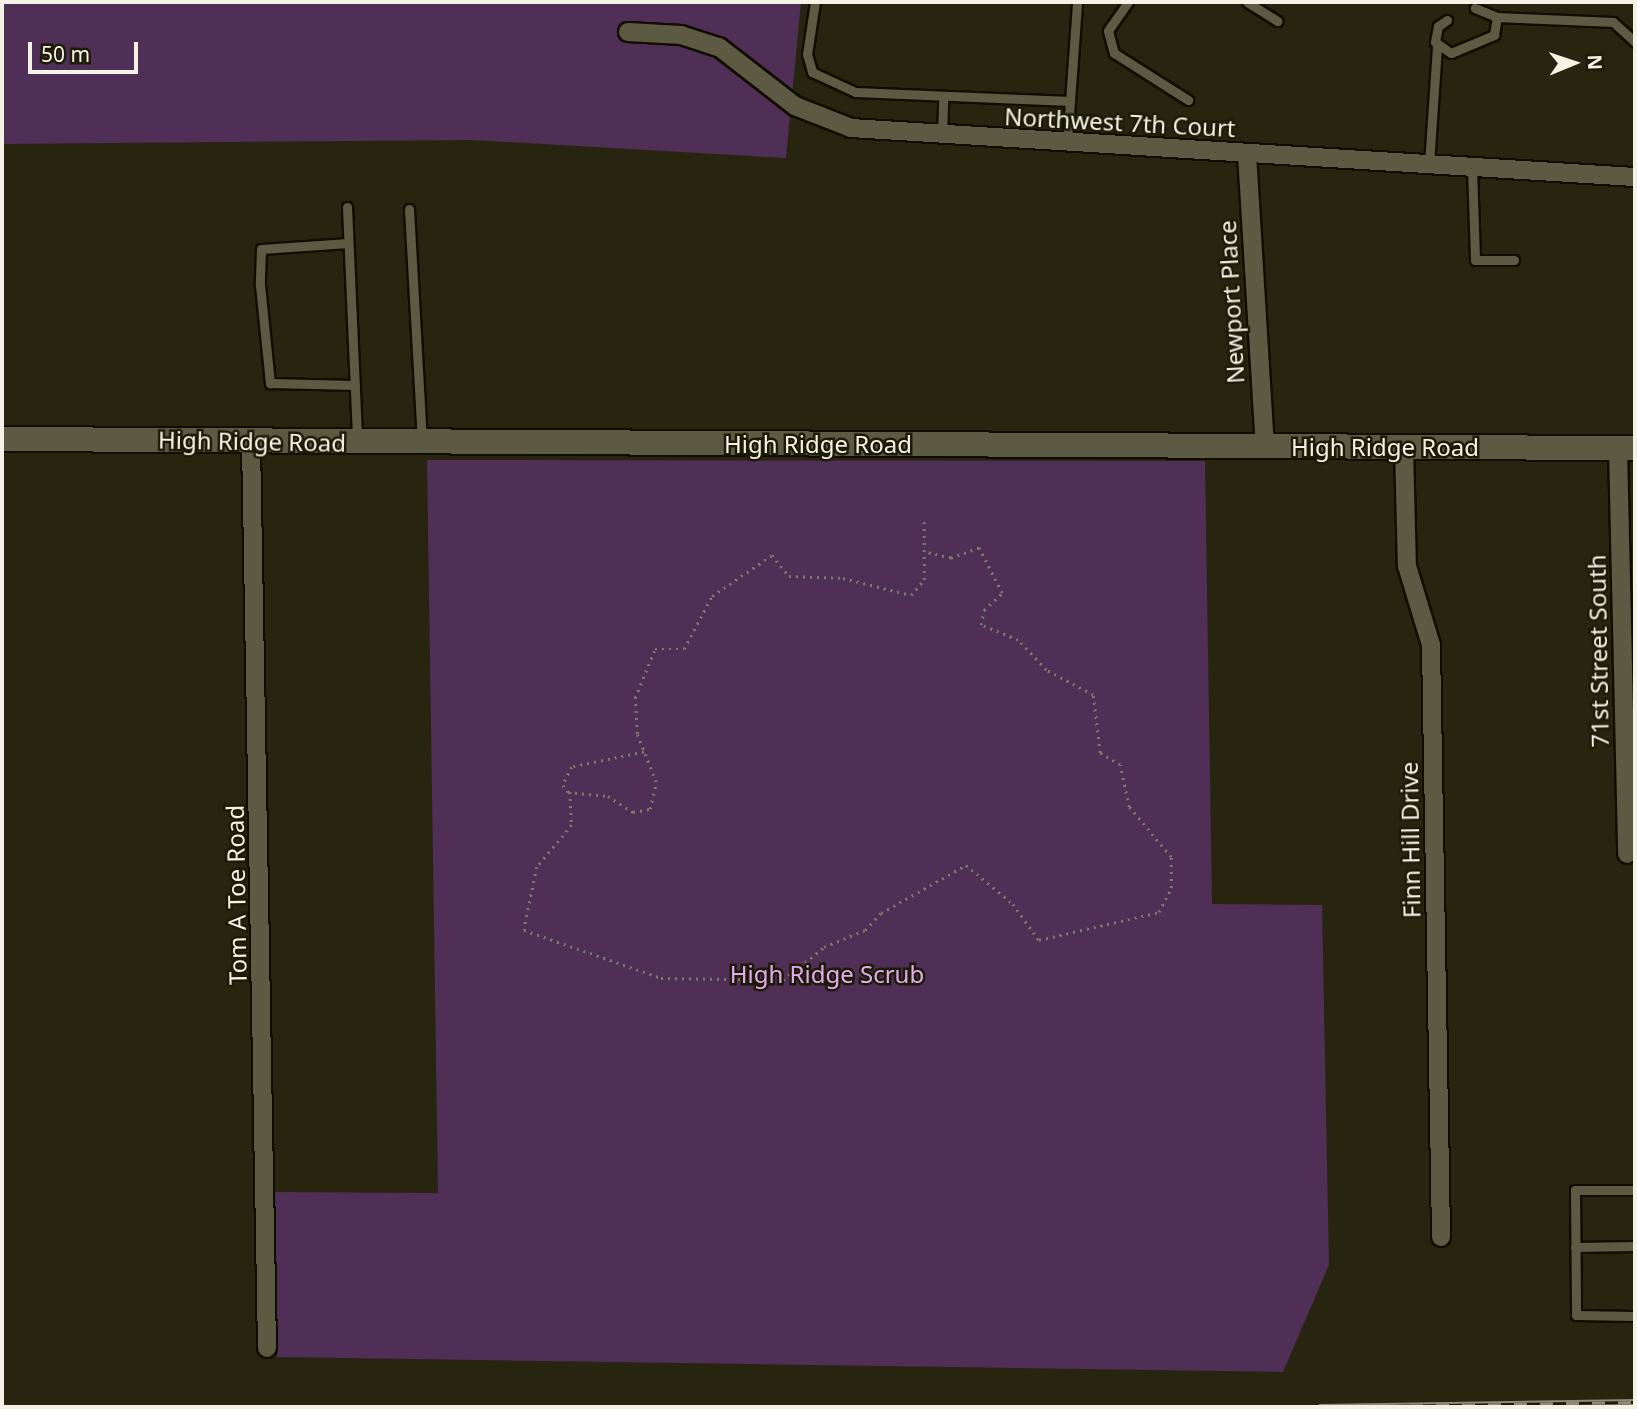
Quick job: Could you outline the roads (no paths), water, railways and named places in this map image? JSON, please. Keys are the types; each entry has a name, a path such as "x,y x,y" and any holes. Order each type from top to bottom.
{"street":[{"name":"Northwest 7th Court","path":"628,32 681,35 719,47 796,106 828,122 942,136 1635,177"},
{"name":"Newport Place","path":"1247,154 1265,446"},
{"name":"High Ridge Road","path":"2,439 1626,447"},
{"name":"Tom A Toe Road","path":"251,441 267,1348"},
{"name":"Finn Hill Drive","path":"1404,447 1407,566 1431,645 1441,1237"},
{"name":"71st Street South","path":"1626,447 1627,854"}],"lane":[{"path":"815,2 807,54 812,72 855,92 943,99 1070,101"},
{"path":"1067,143 1077,2"},
{"path":"1128,2 1108,32 1114,53 1188,100"},
{"path":"1247,2 1277,21"},
{"path":"1475,8 1497,17 1613,23 1635,41"},
{"path":"1437,47 1451,53 1494,35 1497,17"},
{"path":"1429,165 1437,47 1435,33 1447,20"},
{"path":"942,136 943,99"},
{"path":"1472,167 1475,260 1514,260"},
{"path":"347,207 357,442"},
{"path":"410,209 422,442"},
{"path":"348,243 261,249 267,380 355,385"},
{"path":"1635,1190 1575,1190 1576,1315 1635,1316"},
{"path":"1575,1247 1635,1246"}],"railway":[{"path":"1319,1407 1635,1402"}],"park label":[{"name":"High Ridge Scrub","path":"827,974"}]}
